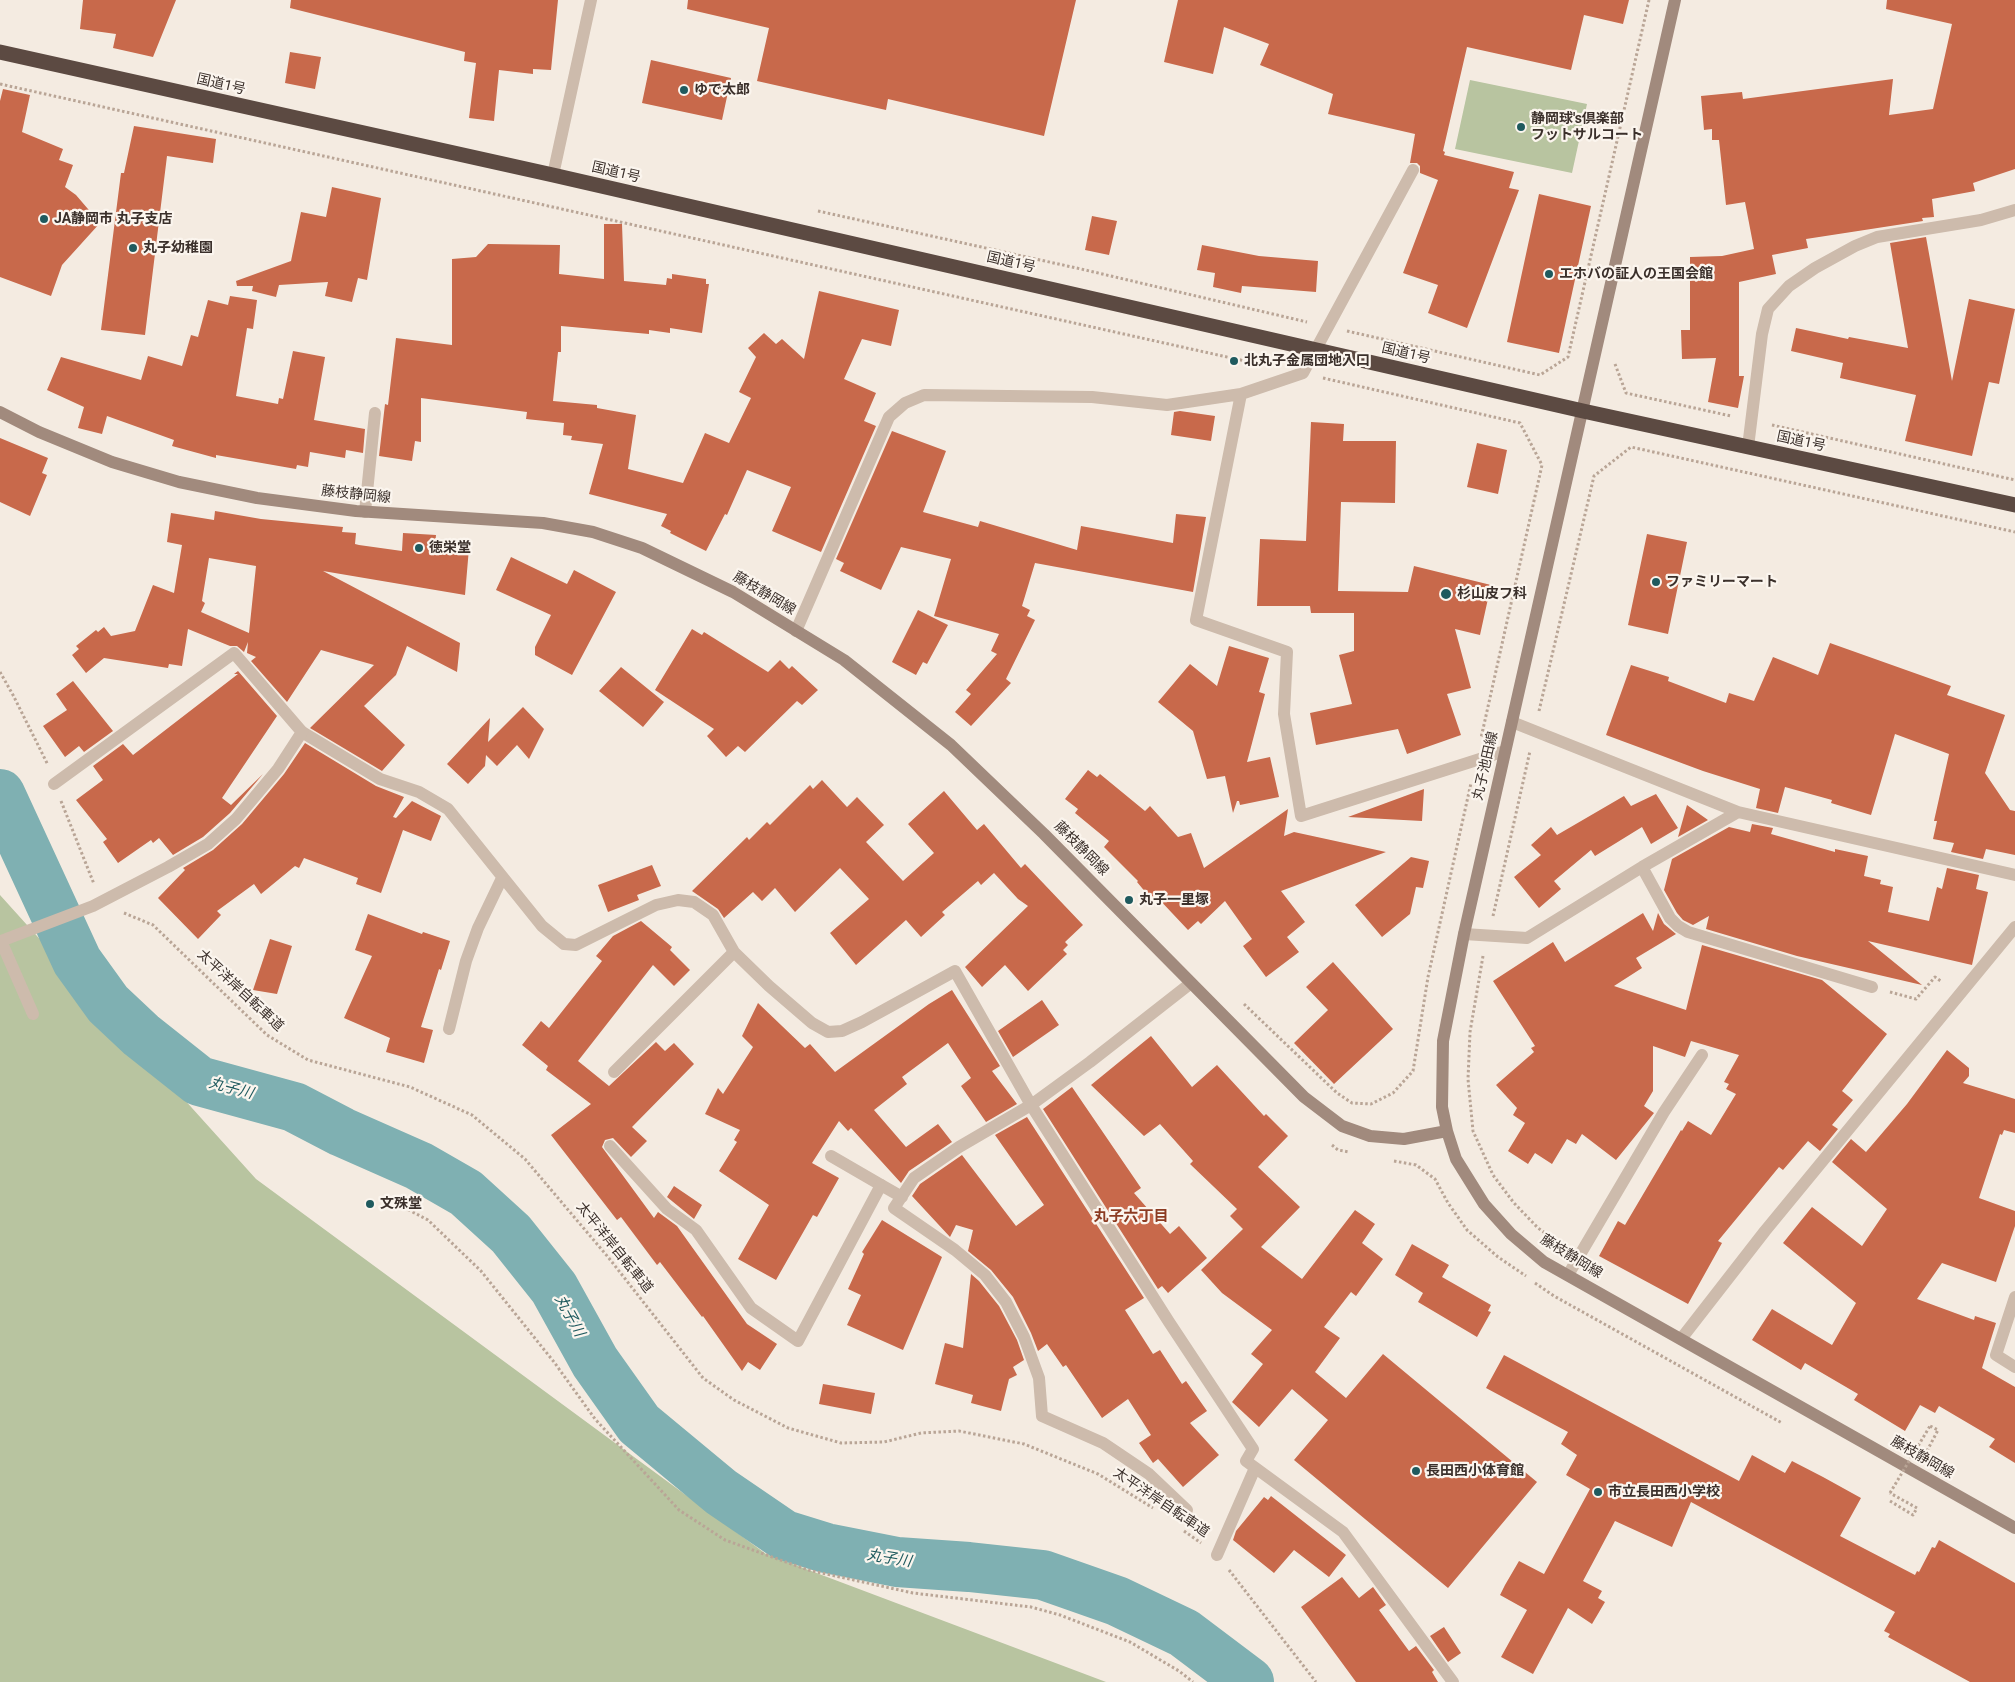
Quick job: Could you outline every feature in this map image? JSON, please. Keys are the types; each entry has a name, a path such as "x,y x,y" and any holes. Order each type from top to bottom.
{"highway":[{"name":"国道1号","path":"0,52 553,175 1583,411 2015,505"}],"main road":[{"name":"丸子池田線","path":"1447,1131 1442,1107 1443,1041 1464,934 1675,0"},
{"name":"藤枝静岡線","path":"0,412 39,432 112,462 179,482 257,498 365,512 543,523 593,532 642,548 725,588 844,660 951,745 1044,834 1304,1097 1342,1126 1370,1136 1404,1139 1447,1131 1456,1159 1484,1204 1511,1234 1544,1262 2015,1528"}],"street":[{"path":"553,175 591,0"},
{"path":"796,630 889,416 906,403 924,395 1092,397 1167,405 1241,394 1303,373 1413,170"},
{"path":"1748,447 1762,334 1768,309 1789,286 1815,268 1855,246 1877,237 1981,220 2015,210"},
{"path":"1241,394 1196,620 1287,652 1284,714 1300,816 1506,751"},
{"path":"365,512 375,413"},
{"path":"54,784 234,653 302,732 380,779 419,792 448,809 468,831 502,878 542,926 564,944 576,945 656,905 678,900 694,902 713,915 734,952 769,986 805,1017 828,1032 842,1031 862,1022 955,971 1031,1105 1253,1449 1246,1461 1343,1532 1453,1682"},
{"path":"1512,722 1738,812 2015,875"},
{"path":"33,1014 3,940 98,903 168,868 208,844 236,819 278,769 302,732"},
{"path":"1464,934 1527,938 1642,867 1738,812"},
{"path":"1642,867 1670,918 1688,932 1872,987"},
{"path":"449,1029 466,960 478,928 502,878"},
{"path":"1680,1339 1765,1231 2015,927"},
{"path":"614,1072 734,952"},
{"path":"1187,1510 1149,1474 1103,1443 1042,1416 1039,1378 1024,1337 1006,1302 985,1275 970,1262 894,1208 914,1178 959,1147 1031,1105 1090,1062 1191,983"},
{"path":"1568,1275 1659,1121 1702,1055"},
{"path":"610,1146 667,1209 696,1230 751,1308 798,1341 881,1185"},
{"path":"832,1156 902,1197"},
{"path":"2015,1297 1996,1355 2015,1367"},
{"path":"1217,1555 1255,1468"}],"path":[{"path":"809,209 1080,269 1540,375 1568,357 1649,0"},
{"path":"0,84 1264,365"},
{"path":"1615,365 1626,393 2015,480"},
{"path":"1237,997 1337,1092 1352,1103 1371,1104 1393,1093 1413,1071 1428,978 1542,465 1520,423 1303,373"},
{"path":"0,672 51,771 78,848 96,889 98,903"},
{"path":"1062,821 1075,833"},
{"name":"太平洋岸自転車道","path":"98,903 153,925 267,1035 308,1060 410,1088 472,1115 525,1158 608,1258 703,1378 734,1400 788,1428 840,1443 884,1442 920,1433 959,1431 1024,1444 1098,1474 1156,1510"},
{"path":"1872,987 1916,999 1935,976 1959,995"},
{"path":"386,1198 428,1220 480,1271 554,1362 595,1419 679,1510 726,1540 808,1570 913,1593 1031,1607 1060,1615 1130,1642 1179,1671 1193,1682"},
{"path":"1890,1501 1913,1515 1917,1508 1890,1493 1930,1426 1938,1430 1927,1451"},
{"name":"太平洋岸自転車道","path":"1179,1527 1217,1555 1316,1682"}],"green space":[{"name":"静岡球's倶楽部 フットサルコート","path":"1470,80 1587,104 1572,173 1455,149"},
{"path":"0,895 256,1179 766,1554 1106,1682 0,1682"}],"building":[{"path":"83,0 176,0 153,57 113,48 116,34 80,29"},
{"path":"291,0 558,0 551,70 533,69 533,74 499,70 494,121 469,118 476,63 464,61 465,52 290,8"},
{"path":"688,0 1076,0 1044,136 888,99 886,110 757,81 769,28 687,9"},
{"path":"1178,0 1629,0 1623,24 1584,15 1571,70 1467,47 1443,151 1445,152 1444,155 1514,172 1509,188 1519,190 1467,328 1428,313 1438,285 1403,273 1438,180 1420,173 1420,166 1417,163 1410,163 1415,134 1328,114 1333,94 1260,65 1269,44 1224,27 1213,74 1164,62"},
{"path":"1887,0 2015,0 2015,169 1973,183 1975,191 1932,199 1934,217 1922,218 1923,221 1806,239 1808,248 1772,255 1776,274 1739,282 1739,376 1744,376 1738,408 1708,402 1716,358 1682,359 1681,330 1690,330 1690,257 1722,256 1754,249 1745,202 1726,205 1719,140 1712,140 1712,129 1704,130 1701,96 1742,92 1743,99 1893,79 1889,115 1933,109 1952,24 1886,9"},
{"path":"290,52 321,57 315,89 285,83"},
{"path":"651,60 731,78 722,120 642,103"},
{"name":"JA静岡市 丸子支店","path":"3,89 30,95 22,132 63,149 59,160 73,165 65,187 76,195 100,223 62,265 51,296 0,277 0,101"},
{"path":"134,126 216,139 213,163 167,156 145,335 101,330 121,173 124,173"},
{"path":"332,187 381,198 367,280 358,278 352,302 325,296 328,282 279,285 276,297 252,291 253,286 237,286 236,281 291,261 301,212 326,217"},
{"name":"エホバの証人の王国会館","path":"1539,194 1591,206 1559,353 1507,342"},
{"path":"1092,216 1117,221 1109,255 1085,250"},
{"path":"604,224 622,224 624,281 666,285 667,278 672,279 672,274 706,279 706,284 709,284 702,333 670,328 670,333 649,330 649,334 561,326 561,352 558,352 553,401 597,405 597,408 636,415 628,469 683,483 705,433 729,443 751,398 739,392 756,357 748,348 764,333 776,344 782,339 804,359 819,291 899,310 891,346 862,339 844,379 876,393 864,421 876,426 821,552 772,531 791,487 747,470 727,515 725,514 706,551 670,533 671,531 661,526 667,514 589,494 603,444 571,440 572,436 563,435 564,423 526,419 527,412 421,398 421,442 415,441 412,461 379,456 385,404 388,405 396,338 452,345 452,259 476,257 488,244 560,245 559,274 604,279"},
{"path":"1926,237 1952,381 1969,299 2015,309 1999,384 1989,382 1972,456 1905,441 1916,395 1840,378 1843,363 1791,351 1796,328 1848,339 1849,337 1908,348 1890,243"},
{"path":"1202,245 1259,256 1318,261 1316,292 1242,286 1241,293 1213,287 1215,273 1197,270"},
{"path":"230,296 257,300 253,329 247,328 236,396 278,404 279,398 283,399 293,351 325,357 314,420 365,429 363,453 346,450 345,458 310,452 308,467 297,465 296,469 216,455 216,458 172,446 174,440 107,416 102,434 78,428 84,407 47,390 61,357 141,380 148,356 182,366 191,335 198,337 208,300 228,305"},
{"path":"1180,411 1215,416 1211,441 1171,435 1174,412"},
{"path":"1311,422 1344,424 1343,441 1396,441 1395,503 1341,502 1338,591 1408,592 1414,566 1491,585 1480,635 1455,629 1471,688 1447,694 1461,735 1407,754 1398,729 1316,745 1310,713 1352,704 1339,655 1354,651 1354,613 1311,613 1310,606 1257,606 1260,539 1306,541"},
{"path":"892,431 946,451 923,512 978,527 980,521 1077,550 1081,526 1173,543 1176,514 1206,517 1193,592 1035,563 1022,606 1030,610 1027,616 1035,620 1006,679 1011,683 971,726 955,712 971,694 966,690 997,654 991,651 999,634 934,616 951,559 901,547 881,590 840,571 844,563 836,559"},
{"path":"0,438 48,458 42,473 47,475 30,516 0,502"},
{"path":"1477,443 1507,450 1498,494 1467,487"},
{"path":"215,511 261,519 343,527 342,532 356,533 355,544 402,551 403,533 436,535 435,545 469,548 465,595 323,571 460,643 457,672 407,646 396,675 364,706 405,745 382,771 310,728 374,665 321,650 287,702 251,661 256,657 247,653 248,642 244,652 237,646 230,646 188,629 182,666 169,664 168,668 104,658 86,673 72,655 79,649 76,646 96,630 98,632 104,627 111,636 135,631 153,585 174,593 182,545 167,542 171,513 214,520","holes":["209,558 256,566 249,633 201,612 205,603 202,601"]},
{"path":"1647,534 1687,542 1668,634 1628,625"},
{"path":"511,557 567,584 574,570 616,592 572,675 535,655 535,647 551,615 496,590"},
{"path":"918,610 948,625 927,664 923,662 916,675 892,662"},
{"path":"692,629 702,635 704,632 768,672 780,660 789,669 792,666 818,690 802,705 797,701 745,752 738,746 726,757 707,736 714,729 655,690"},
{"path":"1830,643 1951,686 1947,695 2005,715 1985,773 2010,810 2015,811 2015,855 1986,849 1983,859 1951,852 1954,843 1933,839 1937,821 1934,821 1949,754 1895,734 1871,815 1831,803 1832,800 1785,787 1778,813 1756,808 1760,789 1703,771 1606,735 1631,665 1669,677 1668,681 1726,703 1729,693 1754,701 1773,657 1818,675"},
{"path":"1229,646 1269,658 1259,692 1265,694 1247,762 1270,757 1279,797 1240,805 1239,801 1237,801 1233,813 1225,776 1207,779 1193,731 1158,702 1190,664 1217,686"},
{"path":"621,667 664,702 643,727 599,691"},
{"path":"238,671 277,716 222,798 231,805 263,774 230,813 203,837 173,855 159,838 153,843 151,840 118,863 103,842 107,839 76,800 103,780 93,766 123,744 133,755 238,674 234,674"},
{"path":"73,681 113,731 84,752 79,746 65,757 43,726 67,710 56,694"},
{"path":"523,707 544,729 529,759 517,745 497,766 486,755 485,766 468,784 447,764 490,718 488,742"},
{"path":"305,743 376,786 404,797 393,817 396,818 412,801 441,816 431,841 403,830 381,893 356,884 358,878 304,858 299,868 295,866 261,894 254,884 217,911 221,915 198,939 158,898 185,870 183,868 213,850 242,824 284,774"},
{"path":"1088,770 1097,777 1100,774 1145,811 1150,806 1178,837 1191,833 1204,868 1288,809 1284,836 1294,832 1386,852 1281,891 1305,922 1287,937 1299,952 1266,977 1243,946 1252,939 1225,901 1201,924 1198,921 1188,930 1156,896 1152,900 1138,881 1104,847 1109,841 1075,813 1078,809 1065,799"},
{"path":"822,780 847,807 857,797 884,825 866,842 903,881 934,853 908,824 944,791 977,830 984,824 1021,868 1025,864 1083,925 1065,942 1068,945 1063,950 1067,954 1028,991 1005,965 982,987 965,967 1028,906 1018,899 994,873 981,885 978,881 942,912 945,915 921,937 906,920 856,965 830,933 869,899 840,868 795,912 775,888 762,901 753,892 724,918 718,909 692,891 747,837 749,840 767,822 770,825 810,785 813,789"},
{"path":"1424,789 1422,821 1348,817"},
{"path":"1656,794 1678,828 1651,844 1642,827 1595,856 1591,850 1554,881 1561,889 1539,908 1514,877 1541,855 1531,845 1551,827 1557,835 1624,796 1631,806"},
{"path":"1687,805 1708,820 1678,837"},
{"path":"1752,824 1773,828 1771,834 1835,852 1835,849 1868,856 1864,876 1881,880 1880,884 1893,887 1888,912 1929,921 1937,887 1942,889 1947,868 1979,875 1976,889 1988,892 1972,965 1868,941 1922,985 1797,956 1706,929 1709,916 1693,925 1683,920 1664,890 1672,859 1729,827 1750,832"},
{"path":"1411,857 1429,861 1423,888 1416,887 1410,914 1382,937 1355,905"},
{"path":"652,865 661,886 637,895 639,900 608,912 598,885"},
{"path":"1643,913 1653,931 1658,913 1664,924 1676,934 1636,958 1642,968 1614,986 1686,1010 1702,945 1822,980 1887,1034 1842,1091 1853,1100 1832,1125 1838,1129 1820,1151 1808,1141 1783,1170 1779,1167 1718,1241 1722,1243 1688,1304 1599,1256 1618,1221 1625,1225 1688,1121 1711,1135 1736,1094 1726,1089 1729,1084 1724,1082 1739,1055 1691,1041 1685,1057 1653,1046 1653,1091 1644,1106 1654,1113 1616,1160 1582,1134 1576,1144 1567,1139 1552,1164 1535,1153 1528,1164 1508,1151 1525,1123 1513,1115 1517,1108 1496,1085 1534,1052 1531,1048 1535,1046 1493,981 1553,942 1565,962"},
{"path":"368,914 422,934 423,932 450,941 421,1027 433,1030 424,1063 386,1052 390,1038 344,1018 372,956 355,950"},
{"path":"641,921 672,947 670,950 690,970 674,986 653,965 578,1061 609,1086 656,1042 665,1051 674,1043 694,1064 632,1127 647,1141 631,1157 613,1138 605,1140 602,1147 654,1218 658,1212 677,1226 747,1324 777,1344 760,1370 748,1362 742,1371 703,1316 660,1262 657,1265 621,1217 617,1220 551,1135 591,1104 546,1070 548,1066 522,1045 541,1021 549,1028 602,961 596,956 613,936"},
{"path":"270,939 292,946 277,994 253,990"},
{"path":"1333,962 1393,1029 1334,1084 1294,1043 1328,1010 1306,987"},
{"path":"952,990 1000,1066 992,1071 1017,1104 986,1122 961,1086 971,1078 948,1043 902,1077 907,1084 874,1110 906,1147 938,1124 952,1142 909,1171 901,1183 851,1128 848,1131 839,1121 812,1163 839,1178 817,1217 813,1215 776,1280 738,1259 769,1205 719,1171 737,1142 734,1140 740,1130 705,1114 718,1088 723,1094 753,1047 742,1036 758,1003 805,1048 810,1044 835,1072 929,1004"},
{"path":"1042,1000 1059,1025 1013,1057 998,1031"},
{"path":"1151,1036 1192,1087 1217,1065 1264,1116 1266,1114 1288,1136 1258,1167 1300,1207 1261,1247 1302,1279 1355,1210 1375,1224 1362,1243 1383,1259 1356,1296 1351,1292 1324,1327 1340,1338 1315,1372 1346,1398 1383,1354 1537,1482 1448,1588 1294,1460 1328,1420 1292,1389 1259,1427 1232,1402 1263,1364 1251,1354 1272,1330 1222,1293 1201,1270 1243,1229 1230,1216 1237,1209 1190,1164 1193,1161 1160,1124 1144,1136 1091,1085"},
{"path":"1947,1050 1969,1068 1969,1076 1963,1083 2015,1099 2015,1133 2004,1130 2002,1135 2000,1134 1979,1198 2015,1211 2015,1226 1996,1282 1942,1263 1917,1299 1974,1320 1975,1316 1996,1323 1982,1368 2015,1387 2015,1463 1989,1447 1995,1439 1939,1406 1935,1413 1920,1405 1905,1431 1854,1400 1858,1394 1805,1363 1801,1370 1752,1340 1772,1309 1832,1345 1856,1303 1783,1243 1812,1207 1862,1246 1887,1209 1832,1162 1851,1139 1866,1152 1907,1104"},
{"path":"1072,1087 1141,1188 1134,1193 1170,1234 1179,1226 1207,1258 1168,1293 1162,1286 1158,1289 1043,1109"},
{"path":"1027,1117 1144,1298 1125,1310 1153,1354 1160,1350 1182,1384 1186,1381 1207,1411 1190,1423 1219,1455 1183,1487 1158,1459 1153,1463 1139,1443 1151,1435 1128,1399 1102,1418 1066,1365 1063,1367 1047,1344 1038,1351 1013,1297 991,1270 968,1251 973,1230 956,1225 950,1237 912,1196 920,1184 962,1155 1016,1226 1044,1205 995,1135"},
{"path":"674,1186 702,1205 694,1219 667,1197"},
{"path":"882,1220 942,1257 903,1350 847,1325 861,1295 848,1289 864,1254 862,1252"},
{"path":"1412,1244 1449,1265 1442,1277 1491,1305 1488,1311 1491,1312 1477,1337 1418,1302 1423,1293 1395,1275"},
{"path":"971,1274 999,1306 1017,1340 1024,1360 1013,1367 1017,1375 1009,1379 1001,1411 971,1403 973,1395 935,1384 945,1343 963,1348"},
{"path":"1504,1355 1739,1481 1752,1455 1785,1473 1792,1461 1823,1477 1861,1498 1840,1536 1915,1575 1917,1571 1919,1572 1932,1547 1935,1548 1939,1540 2015,1583 2015,1682 1970,1682 1888,1637 1890,1634 1884,1631 1895,1612 1691,1502 1672,1547 1615,1521 1583,1581 1602,1591 1598,1598 1605,1602 1592,1624 1568,1608 1533,1674 1501,1657 1527,1610 1500,1595 1505,1585 1519,1561 1544,1574 1590,1489 1566,1475 1577,1455 1561,1444 1568,1432 1486,1388"},
{"path":"823,1384 875,1393 871,1414 819,1404"},
{"path":"1271,1496 1346,1555 1329,1577 1294,1550 1274,1573 1233,1540 1236,1531 1264,1497 1268,1500"},
{"path":"1342,1577 1359,1598 1373,1587 1386,1605 1379,1610 1409,1651 1416,1646 1434,1670 1432,1672 1438,1682 1356,1682 1301,1607"},
{"path":"1444,1627 1461,1653 1448,1662 1430,1636"}],"waterway":[{"name":"丸子川","path":"0,794 77,961 108,1004 141,1035 199,1081 294,1107 342,1132 419,1166 466,1193 511,1234 554,1288 595,1362 639,1424 721,1492 784,1535 826,1548 897,1562 1043,1575 1117,1601 1184,1633 1249,1682"}],"place":[{"name":"ゆで太郎","path":"684,90"},
{"name":"静岡球's倶楽部 フットサルコート","path":"1521,127"},
{"name":"JA静岡市 丸子支店","path":"44,219"},
{"name":"丸子幼稚園","path":"133,248"},
{"name":"エホバの証人の王国会館","path":"1549,274"},
{"name":"北丸子金属団地入口","path":"1234,361"},
{"name":"徳栄堂","path":"419,548"},
{"name":"ファミリーマート","path":"1656,582"},
{"name":"杉山皮フ科","path":"1446,594"},
{"name":"丸子一里塚","path":"1129,900"},
{"name":"文殊堂","path":"370,1204"},
{"name":"長田西小体育館","path":"1416,1471"},
{"name":"市立長田西小学校","path":"1598,1492"}],"district":[{"name":"丸子六丁目","path":"1131,1217"}]}
